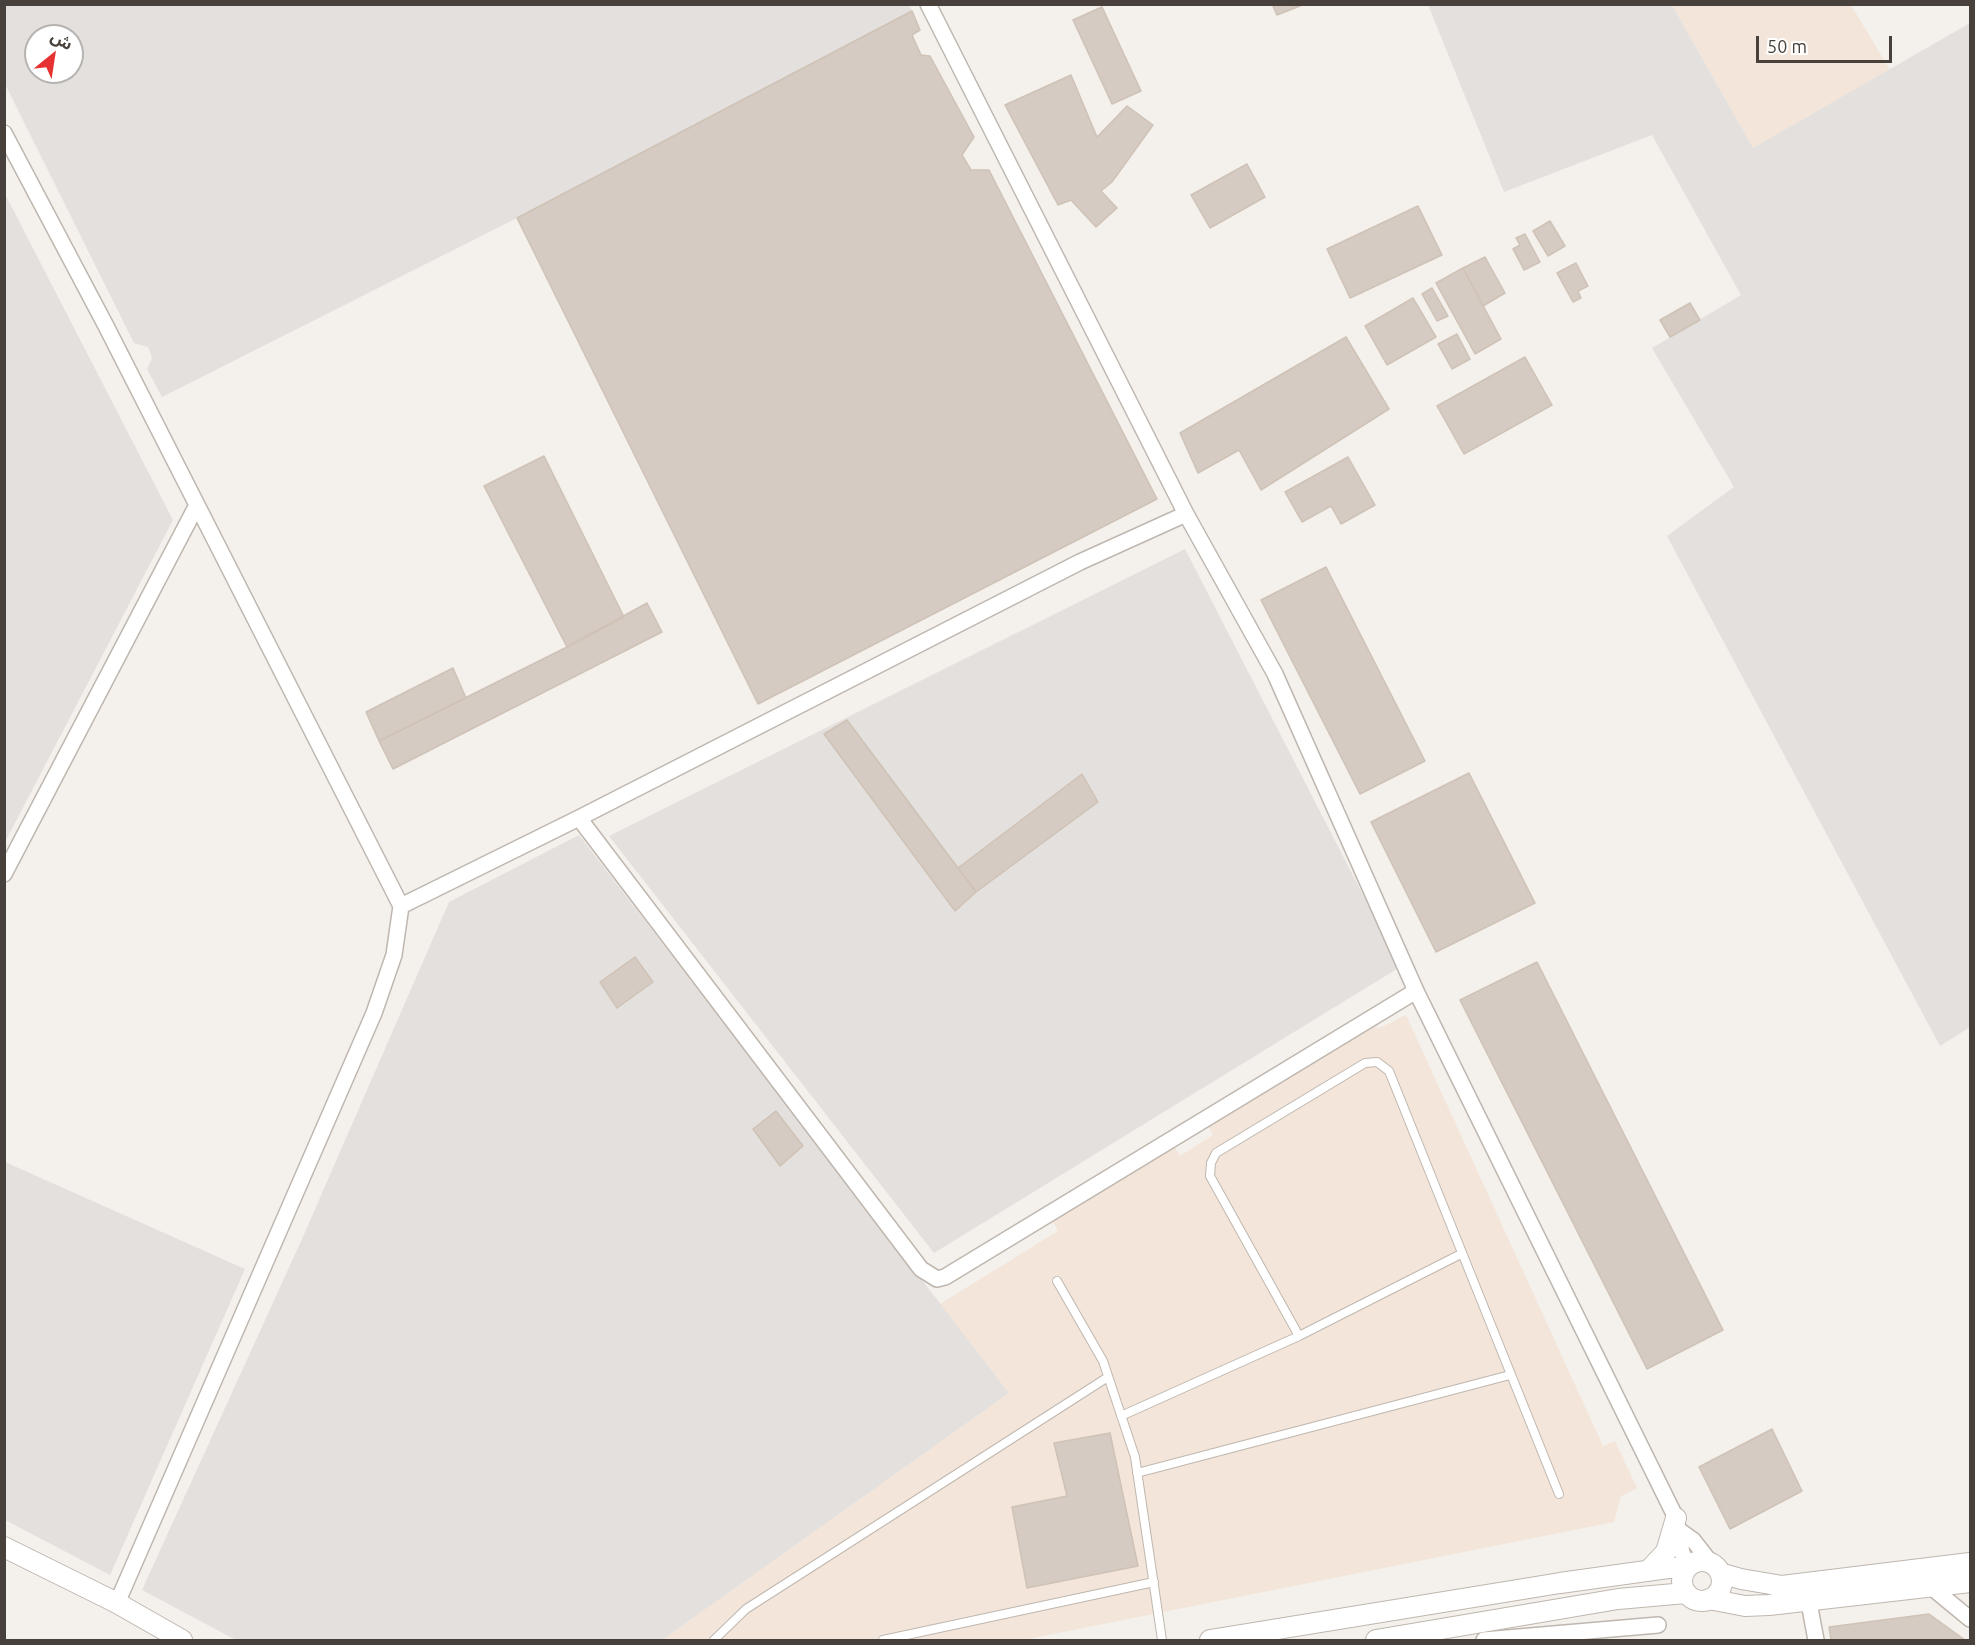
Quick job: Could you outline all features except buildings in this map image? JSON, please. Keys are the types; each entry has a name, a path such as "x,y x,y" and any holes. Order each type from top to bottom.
{"street":[{"path":"928,4 1186,513 1275,674 1416,991 1678,1524 1715,1568 1721,1585 1715,1596 1709,1599"},
{"path":"4,133 401,906 394,955 374,1013 117,1603"},
{"path":"4,874 197,505"},
{"path":"401,906 579,818 1080,562 1186,513"},
{"path":"579,818 921,1269 937,1279 945,1277 1416,991"},
{"path":"1678,1524 1682,1553 1688,1567 1682,1580 1686,1593 1696,1600 1709,1599 1745,1606 1807,1592 1971,1563"},
{"path":"1648,1571 1666,1552 1678,1524"},
{"path":"4,1547 117,1603 182,1641"},
{"path":"1210,1641 1560,1582 1688,1567 1699,1561 1764,1583 1807,1592 1971,1582"},
{"path":"1930,1586 1971,1619"},
{"path":"1807,1592 1816,1641"},
{"path":"1484,1641 1506,1627 1618,1599 1686,1593"},
{"path":"1463,1600 1467,1624"},
{"path":"1376,1641 1467,1624 1506,1627 1658,1625"}],"lane":[{"path":"1299,1336 1210,1176 1211,1163 1216,1153 1365,1064 1377,1062 1389,1071 1559,1494"},
{"path":"1121,1416 1299,1336 1461,1254"},
{"path":"1057,1281 1103,1361 1121,1416 1137,1473 1162,1641"},
{"path":"1137,1473 1510,1375"},
{"path":"714,1641 746,1609 1108,1377"},
{"path":"883,1641 1154,1582"}],"shaded area":[{"path":"908,4 912,11 517,218 162,397 147,369 152,358 148,347 134,343 5,84 5,5"},
{"path":"1428,5 1672,5 1753,148 1970,23 1970,1027 1940,1046 1667,536 1734,487 1652,348 1741,295 1652,135 1504,192"},
{"path":"1672,5 1851,5 1890,70 1753,148"},
{"path":"5,194 173,520 5,842"},
{"path":"1185,549 1400,967 934,1253 609,836"},
{"path":"579,835 1009,1393 662,1640 236,1640 142,1590 302,1239 449,902"},
{"path":"1406,1015 1603,1446 1615,1441 1637,1488 1621,1496 1614,1522 1023,1640 662,1640 1009,1393 940,1304 1058,1231 1051,1217 1171,1141 1180,1156 1213,1135 1206,1121 1371,1017 1378,1029"},
{"path":"5,1162 245,1269 110,1575 5,1520"}]}
